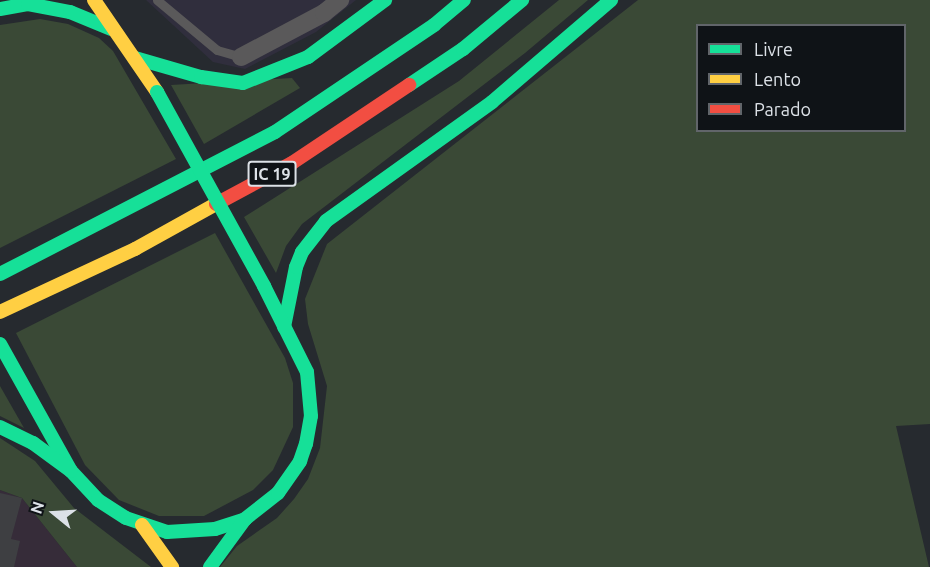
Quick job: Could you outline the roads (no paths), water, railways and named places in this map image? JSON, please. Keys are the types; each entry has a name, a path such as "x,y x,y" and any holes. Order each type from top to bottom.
{"main road":[{"path":"94,0 111,29 135,58 158,92 264,286 307,372 311,416 300,461 278,493 244,519 210,567"},
{"path":"135,58 201,77 243,83 308,57 385,0"},
{"name":"IC 19","path":"0,274 275,132 434,25 464,0"},
{"name":"IC 19","path":"0,312 135,249 292,163 463,49 522,0"},
{"path":"284,327 299,260 326,221 492,102 611,0"},
{"path":"0,9 28,4 70,12 111,29"},
{"path":"0,344 71,471"},
{"path":"0,427 33,443 71,471 113,512 142,525 186,533 215,529 244,519"},
{"path":"142,525 172,567"}],"street":[{"path":"241,57 324,13 340,0"}],"lane":[{"path":"157,0 217,50 241,57"}]}
